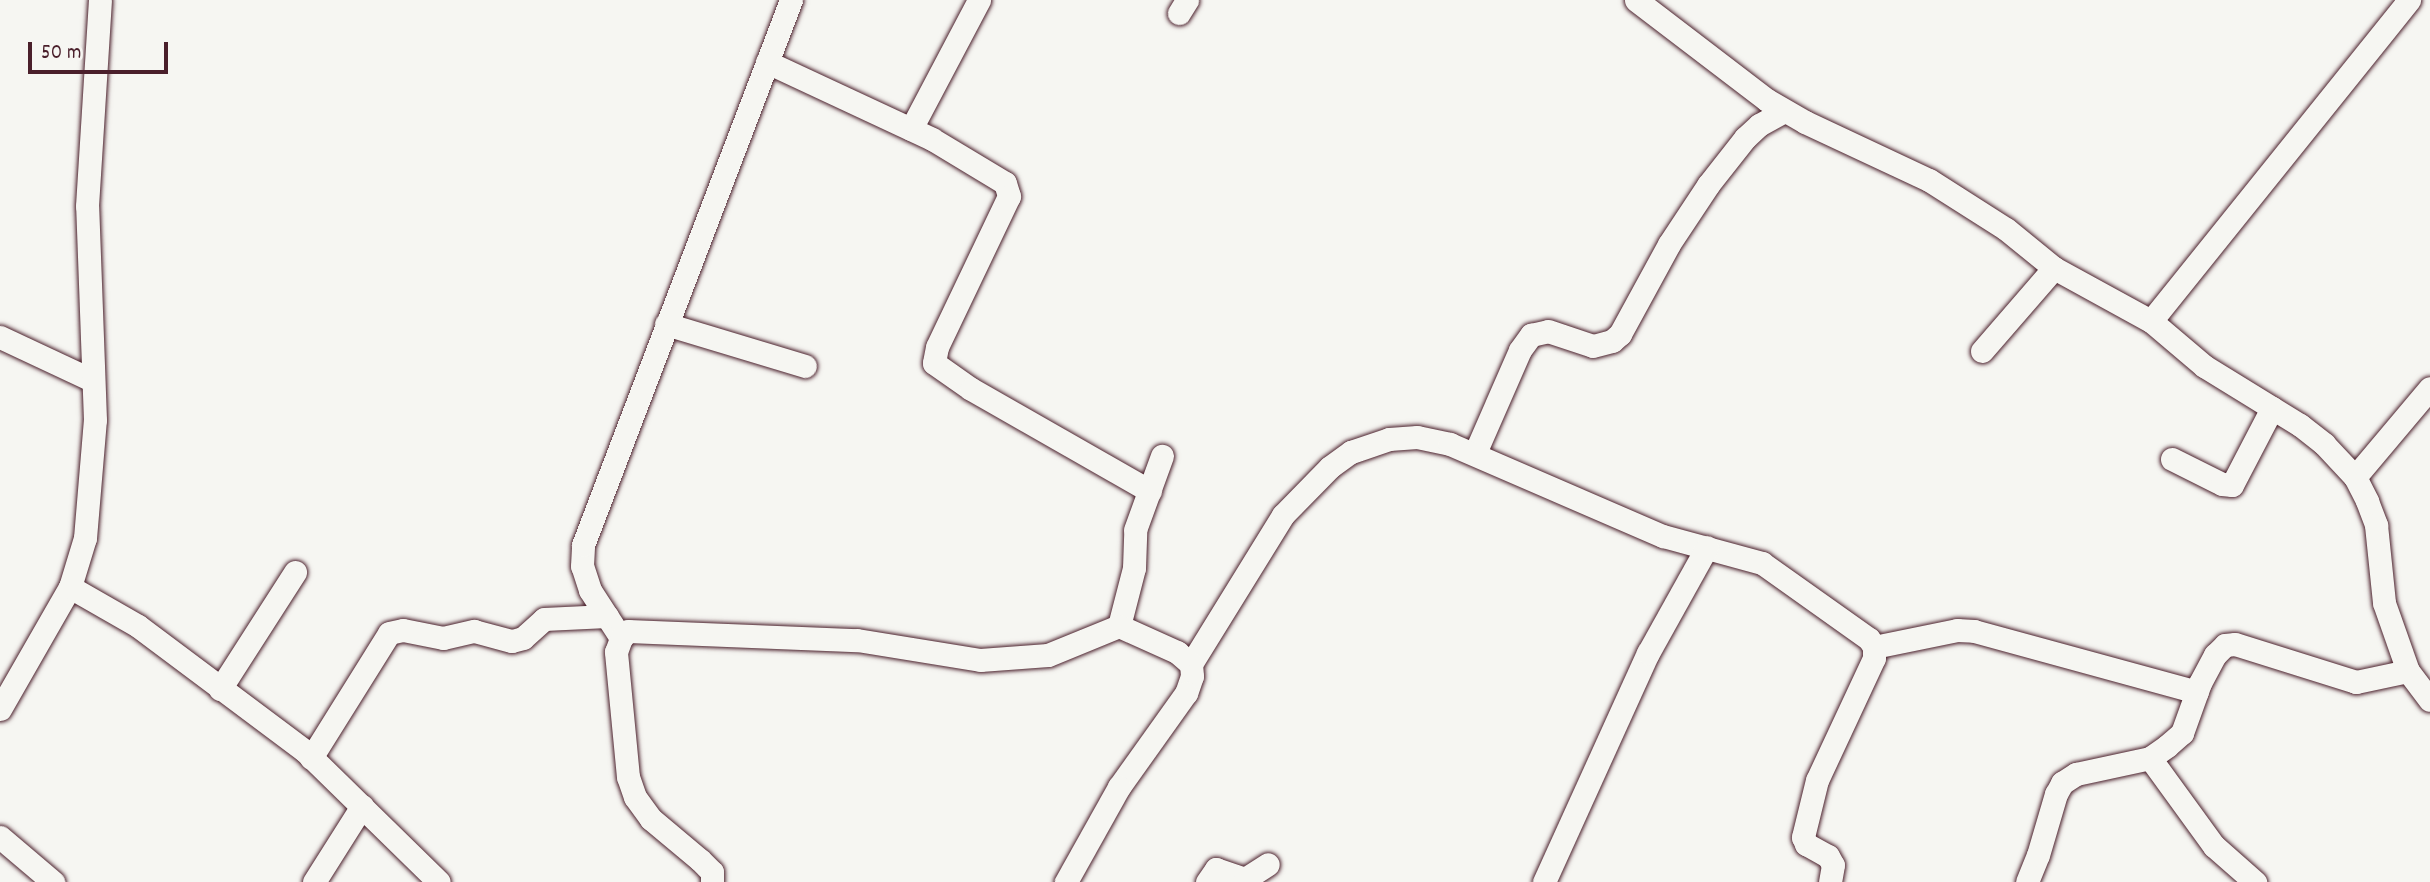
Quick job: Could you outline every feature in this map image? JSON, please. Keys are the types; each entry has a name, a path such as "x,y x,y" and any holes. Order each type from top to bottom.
{"street":[{"path":"0,709 70,587 81,558 95,421 87,205 100,0"},
{"path":"621,638 590,590 582,566 583,545 791,0"},
{"path":"911,129 979,0"},
{"path":"1636,0 1784,111 1929,180 2006,229 2054,268 2151,321 2204,366 2324,444 2355,477 2376,525 2384,603 2408,671 2430,700"},
{"path":"2151,321 2409,0"},
{"path":"767,62 911,129 984,170 1008,188 1005,204 937,347 934,363 971,388 1150,491"},
{"path":"1475,453 1520,350 1531,335 1548,331 1593,346 1612,341 1620,334 1669,244 1708,185 1745,138 1759,125 1784,111"},
{"path":"1982,351 2054,268"},
{"path":"666,324 805,366"},
{"path":"0,337 92,380"},
{"path":"2355,477 2430,388"},
{"path":"2172,459 2222,484 2232,485 2272,408"},
{"path":"1184,658 1283,515 1330,467 1351,452 1389,439 1417,437 1475,453 1663,536 1762,563 1849,624 1874,647 1874,658 1817,780 1803,837 1806,844 1828,856 1833,864 1830,882"},
{"path":"1119,626 1134,568 1135,530 1161,456"},
{"path":"1544,882 1648,653 1707,547"},
{"path":"220,689 295,572"},
{"path":"70,587 138,626 311,758 439,882"},
{"path":"311,758 388,633 403,630 443,638 469,631 512,641 523,638 544,619 607,616"},
{"path":"712,882 712,872 651,819 635,797 628,777 617,652 621,638 628,631 857,639 980,660 1007,660 1064,651 1119,626 1143,635 1184,658 1192,677 1186,693 1119,787 1066,882"},
{"path":"1874,647 1957,630 1974,631 2197,692"},
{"path":"2027,882 2062,783 2076,774 2150,758 2182,733 2197,692 2219,648 2235,644 2356,682 2408,671"},
{"path":"2150,758 2214,846 2255,882"},
{"path":"314,882 362,806"},
{"path":"0,837 52,882"},
{"path":"1207,882 1216,869 1245,879 1269,864"}]}
